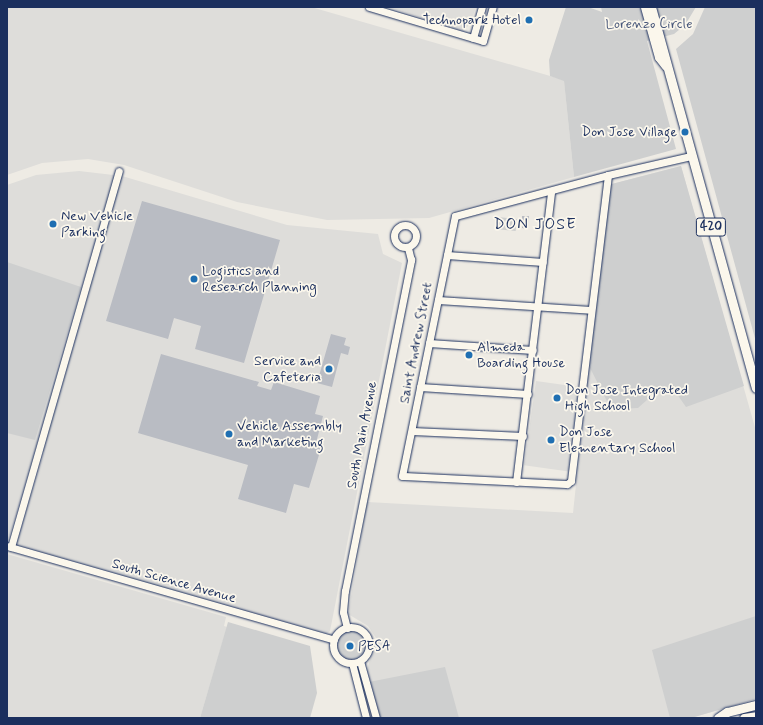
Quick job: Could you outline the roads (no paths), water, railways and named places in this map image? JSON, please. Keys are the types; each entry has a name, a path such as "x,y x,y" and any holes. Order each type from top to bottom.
{"main road":[{"name":"420","path":"644,7 658,57 666,66"},
{"name":"420","path":"651,7 666,66 756,388"},
{"path":"718,718 727,712 756,705"},
{"path":"744,718 756,716"}],"street":[{"path":"369,7 483,41 493,7"},
{"path":"473,38 482,7"},
{"path":"608,175 572,481 567,484 516,482 523,436 551,192 608,175 691,156"},
{"path":"9,547 119,171"},
{"name":"Saint Andrew Street","path":"516,482 402,476 455,216 551,192"},
{"name":"South Main Avenue","path":"347,628 343,612 344,595 411,260 408,248"},
{"path":"447,255 543,262"},
{"path":"438,300 591,310"},
{"path":"429,343 533,350"},
{"path":"420,387 528,394"},
{"path":"412,431 523,436"},
{"name":"South Science Avenue","path":"9,547 334,640"},
{"path":"347,628 359,629 368,639 368,651 360,661 352,664 337,657 334,640 347,628"},
{"path":"360,661 376,718"},
{"path":"352,664 366,718"}],"place":[{"name":"Technopark Hotel","path":"529,20"},
{"name":"Don Jose Village","path":"685,132"},
{"name":"New Vehicle Parking","path":"53,224"},
{"name":"Logistics and Research Planning","path":"194,279"},
{"name":"Almeda Boarding House","path":"469,355"},
{"name":"Service and Cafeteria","path":"329,369"},
{"name":"Don Jose Integrated High School","path":"557,398"},
{"name":"Vehicle Assembly and Marketing","path":"229,434"},
{"name":"Don Jose Elementary School","path":"551,440"},
{"name":"PESA","path":"350,646"}],"district":[{"name":"DON JOSE","path":"535,225"}],"park label":[{"name":"Lorenzo Circle","path":"649,24"}]}
